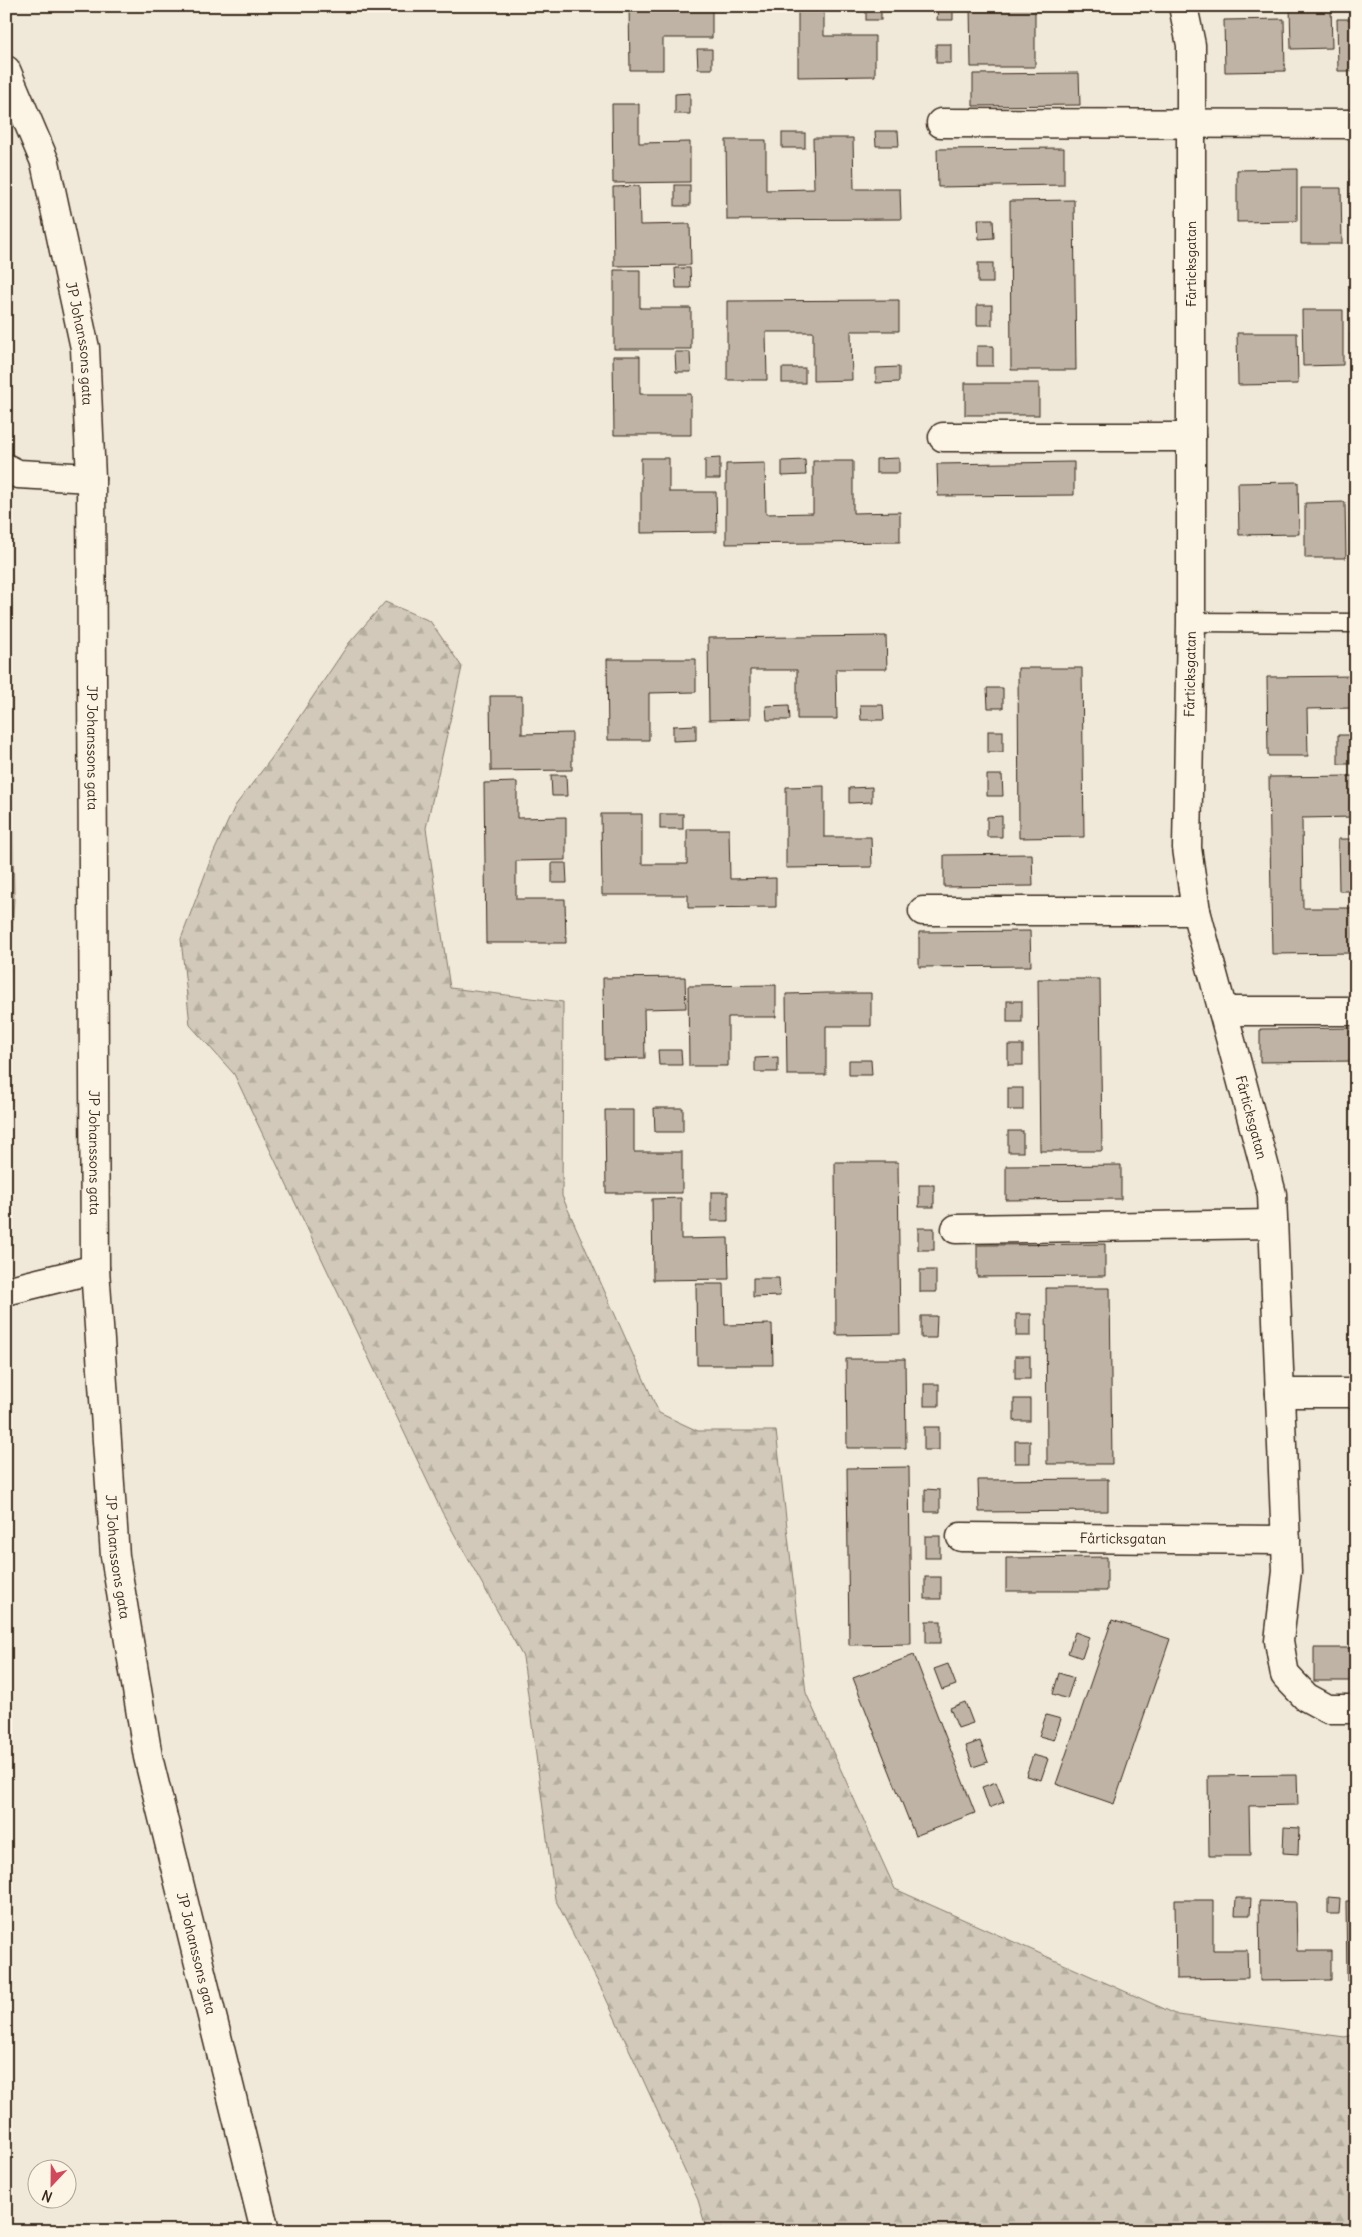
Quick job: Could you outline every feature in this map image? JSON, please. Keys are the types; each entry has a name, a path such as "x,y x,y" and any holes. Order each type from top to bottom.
{"street":[{"name":"Fårticksgatan","path":"1183,6 1191,45 1191,622 1187,848 1196,910 1272,1194 1287,1571 1279,1641 1285,1675 1306,1697 1328,1709 1356,1709"},
{"name":"JP Johanssons gata","path":"6,70 45,162 85,348 91,478 95,1269 115,1556 148,1757 264,2231"},
{"path":"941,123 1191,122 1356,124"},
{"path":"943,437 1191,437"},
{"path":"6,468 18,474 91,478"},
{"path":"923,911 1196,910"},
{"path":"1223,1011 1356,1011"},
{"path":"956,1229 1273,1224"},
{"path":"6,1291 95,1269"},
{"path":"1280,1393 1356,1394"},
{"name":"Fårticksgatan","path":"961,1537 1286,1540"}],"lane":[{"path":"1191,622 1356,623"}],"green space":[{"path":"6,494 14,898 6,1031"},
{"path":"385,602 430,621 462,667 426,828 450,988 563,1002 562,1196 659,1413 698,1431 776,1431 806,1693 895,1889 1178,2015 1345,2037 1356,2034 1356,2231 707,2231 698,2200 603,1992 555,1899 523,1657 442,1512 234,1074 190,1025 181,939 212,856 235,806 271,759 349,643"}],"building":[{"path":"629,6 712,6 712,38 663,38 663,70 630,70"},
{"path":"798,6 824,6 824,36 875,36 875,76 798,77"},
{"path":"866,6 881,6 881,20 866,20"},
{"path":"938,6 953,6 953,20 937,20"},
{"path":"970,6 1035,6 1035,67 971,67"},
{"path":"1290,6 1331,6 1332,48 1291,49"},
{"path":"1284,19 1285,71 1225,72 1224,20"},
{"path":"1337,19 1356,19 1356,71 1338,71"},
{"path":"936,44 951,44 951,63 936,63"},
{"path":"697,49 712,49 712,69 698,69"},
{"path":"1079,73 1080,105 973,106 973,74"},
{"path":"690,93 690,114 675,114 675,94"},
{"path":"612,104 639,104 639,143 690,142 690,182 613,183"},
{"path":"875,131 898,131 899,146 876,146"},
{"path":"782,133 805,133 805,148 782,148"},
{"path":"813,138 853,138 854,189 900,189 901,219 727,220 726,140 766,140 766,190 814,189"},
{"path":"1064,148 1064,185 938,187 937,149"},
{"path":"1297,169 1297,221 1237,222 1237,170"},
{"path":"1350,170 1356,170 1356,222 1350,222"},
{"path":"675,185 690,185 690,206 675,206"},
{"path":"639,186 640,225 690,224 691,265 614,266 613,187"},
{"path":"1301,188 1341,188 1342,244 1301,244"},
{"path":"1074,200 1076,370 1011,370 1010,201"},
{"path":"978,219 993,219 994,238 979,239"},
{"path":"978,263 993,263 993,283 978,283"},
{"path":"675,268 690,268 691,288 676,288"},
{"path":"614,270 640,270 640,308 691,308 691,349 614,349"},
{"path":"899,300 899,331 851,331 852,380 813,381 813,332 766,332 767,380 727,380 727,301"},
{"path":"977,305 992,305 992,325 977,325"},
{"path":"1302,310 1343,310 1343,365 1303,366"},
{"path":"1237,333 1297,333 1298,384 1238,385"},
{"path":"1350,333 1356,333 1356,385 1351,385"},
{"path":"977,346 993,346 993,366 977,366"},
{"path":"675,352 690,352 691,372 676,372"},
{"path":"613,356 640,356 640,394 691,394 691,435 614,435"},
{"path":"899,367 899,382 876,383 876,368"},
{"path":"782,368 805,368 805,383 782,383"},
{"path":"965,383 1039,383 1039,415 965,415"},
{"path":"641,458 669,458 669,492 716,492 717,532 641,533"},
{"path":"720,458 720,479 705,479 705,459"},
{"path":"899,458 899,473 876,473 876,459"},
{"path":"805,460 806,475 782,476 782,461"},
{"path":"813,461 853,461 853,513 900,512 900,542 726,544 726,464 765,463 766,514 813,513"},
{"path":"1074,462 1074,495 938,496 937,464"},
{"path":"1298,482 1299,534 1239,535 1238,483"},
{"path":"1350,484 1356,484 1356,536 1351,536"},
{"path":"1345,502 1346,558 1305,558 1305,503"},
{"path":"886,636 887,669 836,669 837,719 797,719 797,670 750,670 750,719 709,720 708,638"},
{"path":"607,659 696,659 696,692 649,693 649,740 608,740"},
{"path":"1018,668 1082,668 1084,837 1019,838"},
{"path":"1356,676 1356,759 1353,759 1352,708 1307,709 1308,756 1268,756 1267,677"},
{"path":"987,688 1003,688 1003,708 988,708"},
{"path":"490,696 522,696 522,734 572,733 572,770 491,771"},
{"path":"789,705 790,720 767,720 766,706"},
{"path":"860,705 883,705 884,720 861,720"},
{"path":"696,725 696,740 673,741 673,726"},
{"path":"988,731 1003,731 1003,752 988,752"},
{"path":"1338,735 1350,735 1351,764 1338,764"},
{"path":"551,775 566,775 567,796 552,796"},
{"path":"987,775 1002,775 1003,796 987,796"},
{"path":"1354,776 1354,817 1302,818 1303,908 1353,908 1353,953 1272,954 1269,777"},
{"path":"517,782 517,818 566,817 566,860 516,861 516,899 565,899 566,943 486,943 484,783"},
{"path":"824,786 824,837 871,837 872,867 786,868 786,787"},
{"path":"872,787 872,802 849,803 849,788"},
{"path":"601,814 642,814 642,864 687,864 687,829 729,829 730,879 776,878 776,907 688,908 688,895 602,895"},
{"path":"660,814 683,814 683,829 660,829"},
{"path":"1002,816 1002,837 987,837 987,817"},
{"path":"1338,839 1352,839 1353,891 1339,891"},
{"path":"1032,854 1033,886 944,887 944,855"},
{"path":"552,863 566,863 567,883 552,883"},
{"path":"1030,931 1031,966 919,967 919,932"},
{"path":"685,977 686,1008 644,1009 645,1058 604,1059 603,978"},
{"path":"1038,979 1100,979 1102,1151 1040,1151"},
{"path":"776,985 776,1017 728,1017 728,1066 689,1066 688,986"},
{"path":"871,993 871,1026 826,1026 826,1075 787,1075 786,994"},
{"path":"1007,1001 1022,1001 1022,1022 1007,1022"},
{"path":"1356,1028 1356,1061 1260,1062 1260,1029"},
{"path":"1008,1045 1023,1045 1023,1065 1008,1065"},
{"path":"658,1050 681,1050 682,1065 659,1065"},
{"path":"778,1057 778,1072 755,1072 755,1058"},
{"path":"849,1060 871,1060 872,1075 849,1075"},
{"path":"1008,1088 1023,1088 1023,1110 1008,1110"},
{"path":"654,1108 683,1108 683,1132 655,1132"},
{"path":"605,1110 634,1110 634,1152 682,1152 682,1193 606,1193"},
{"path":"1008,1131 1023,1131 1023,1152 1008,1152"},
{"path":"835,1162 898,1162 900,1334 836,1335"},
{"path":"1121,1165 1121,1199 1006,1200 1006,1166"},
{"path":"919,1185 934,1185 934,1207 919,1207"},
{"path":"711,1192 728,1192 728,1221 711,1221"},
{"path":"681,1198 681,1239 728,1238 729,1279 653,1280 652,1199"},
{"path":"918,1228 934,1228 934,1250 918,1250"},
{"path":"1105,1244 1105,1276 977,1277 977,1245"},
{"path":"920,1270 936,1270 936,1292 920,1292"},
{"path":"753,1278 779,1278 780,1296 753,1297"},
{"path":"696,1284 724,1284 725,1325 772,1324 773,1365 697,1365"},
{"path":"1046,1288 1110,1288 1112,1464 1047,1464"},
{"path":"1016,1314 1031,1314 1031,1336 1016,1336"},
{"path":"921,1316 937,1316 936,1338 921,1338"},
{"path":"1015,1356 1030,1356 1030,1379 1015,1379"},
{"path":"846,1359 905,1359 906,1448 847,1448"},
{"path":"924,1384 939,1384 939,1406 924,1406"},
{"path":"1014,1399 1030,1399 1030,1421 1014,1421"},
{"path":"924,1427 939,1427 939,1450 924,1450"},
{"path":"1015,1441 1030,1441 1030,1463 1015,1463"},
{"path":"909,1467 911,1644 849,1645 847,1468"},
{"path":"1108,1479 1108,1511 979,1512 978,1480"},
{"path":"925,1489 940,1490 940,1512 925,1512"},
{"path":"925,1536 940,1536 940,1558 925,1558"},
{"path":"1107,1557 1107,1591 1006,1591 1006,1558"},
{"path":"925,1577 941,1577 941,1599 925,1599"},
{"path":"1112,1620 1170,1639 1114,1804 1056,1784"},
{"path":"926,1621 941,1621 941,1643 926,1643"},
{"path":"1075,1632 1089,1637 1082,1658 1068,1653"},
{"path":"1314,1648 1356,1648 1356,1681 1314,1681"},
{"path":"914,1655 975,1813 915,1836 853,1678"},
{"path":"948,1664 956,1685 942,1690 934,1669"},
{"path":"1059,1673 1074,1678 1067,1699 1053,1694"},
{"path":"965,1702 973,1723 958,1728 950,1708"},
{"path":"1046,1715 1061,1719 1054,1740 1039,1736"},
{"path":"980,1741 988,1762 973,1767 966,1746"},
{"path":"1033,1755 1048,1759 1041,1780 1026,1776"},
{"path":"1297,1775 1298,1805 1249,1806 1250,1856 1209,1856 1208,1776"},
{"path":"996,1782 1004,1802 989,1808 982,1787"},
{"path":"1284,1827 1299,1828 1298,1854 1283,1853"},
{"path":"1328,1897 1340,1898 1339,1914 1328,1914"},
{"path":"1236,1898 1251,1898 1250,1915 1235,1915"},
{"path":"1175,1900 1213,1900 1213,1950 1247,1950 1248,1978 1176,1979"},
{"path":"1259,1901 1296,1902 1297,1951 1331,1951 1331,1980 1260,1981"},
{"path":"1346,1901 1356,1901 1356,1980 1347,1981"}]}
